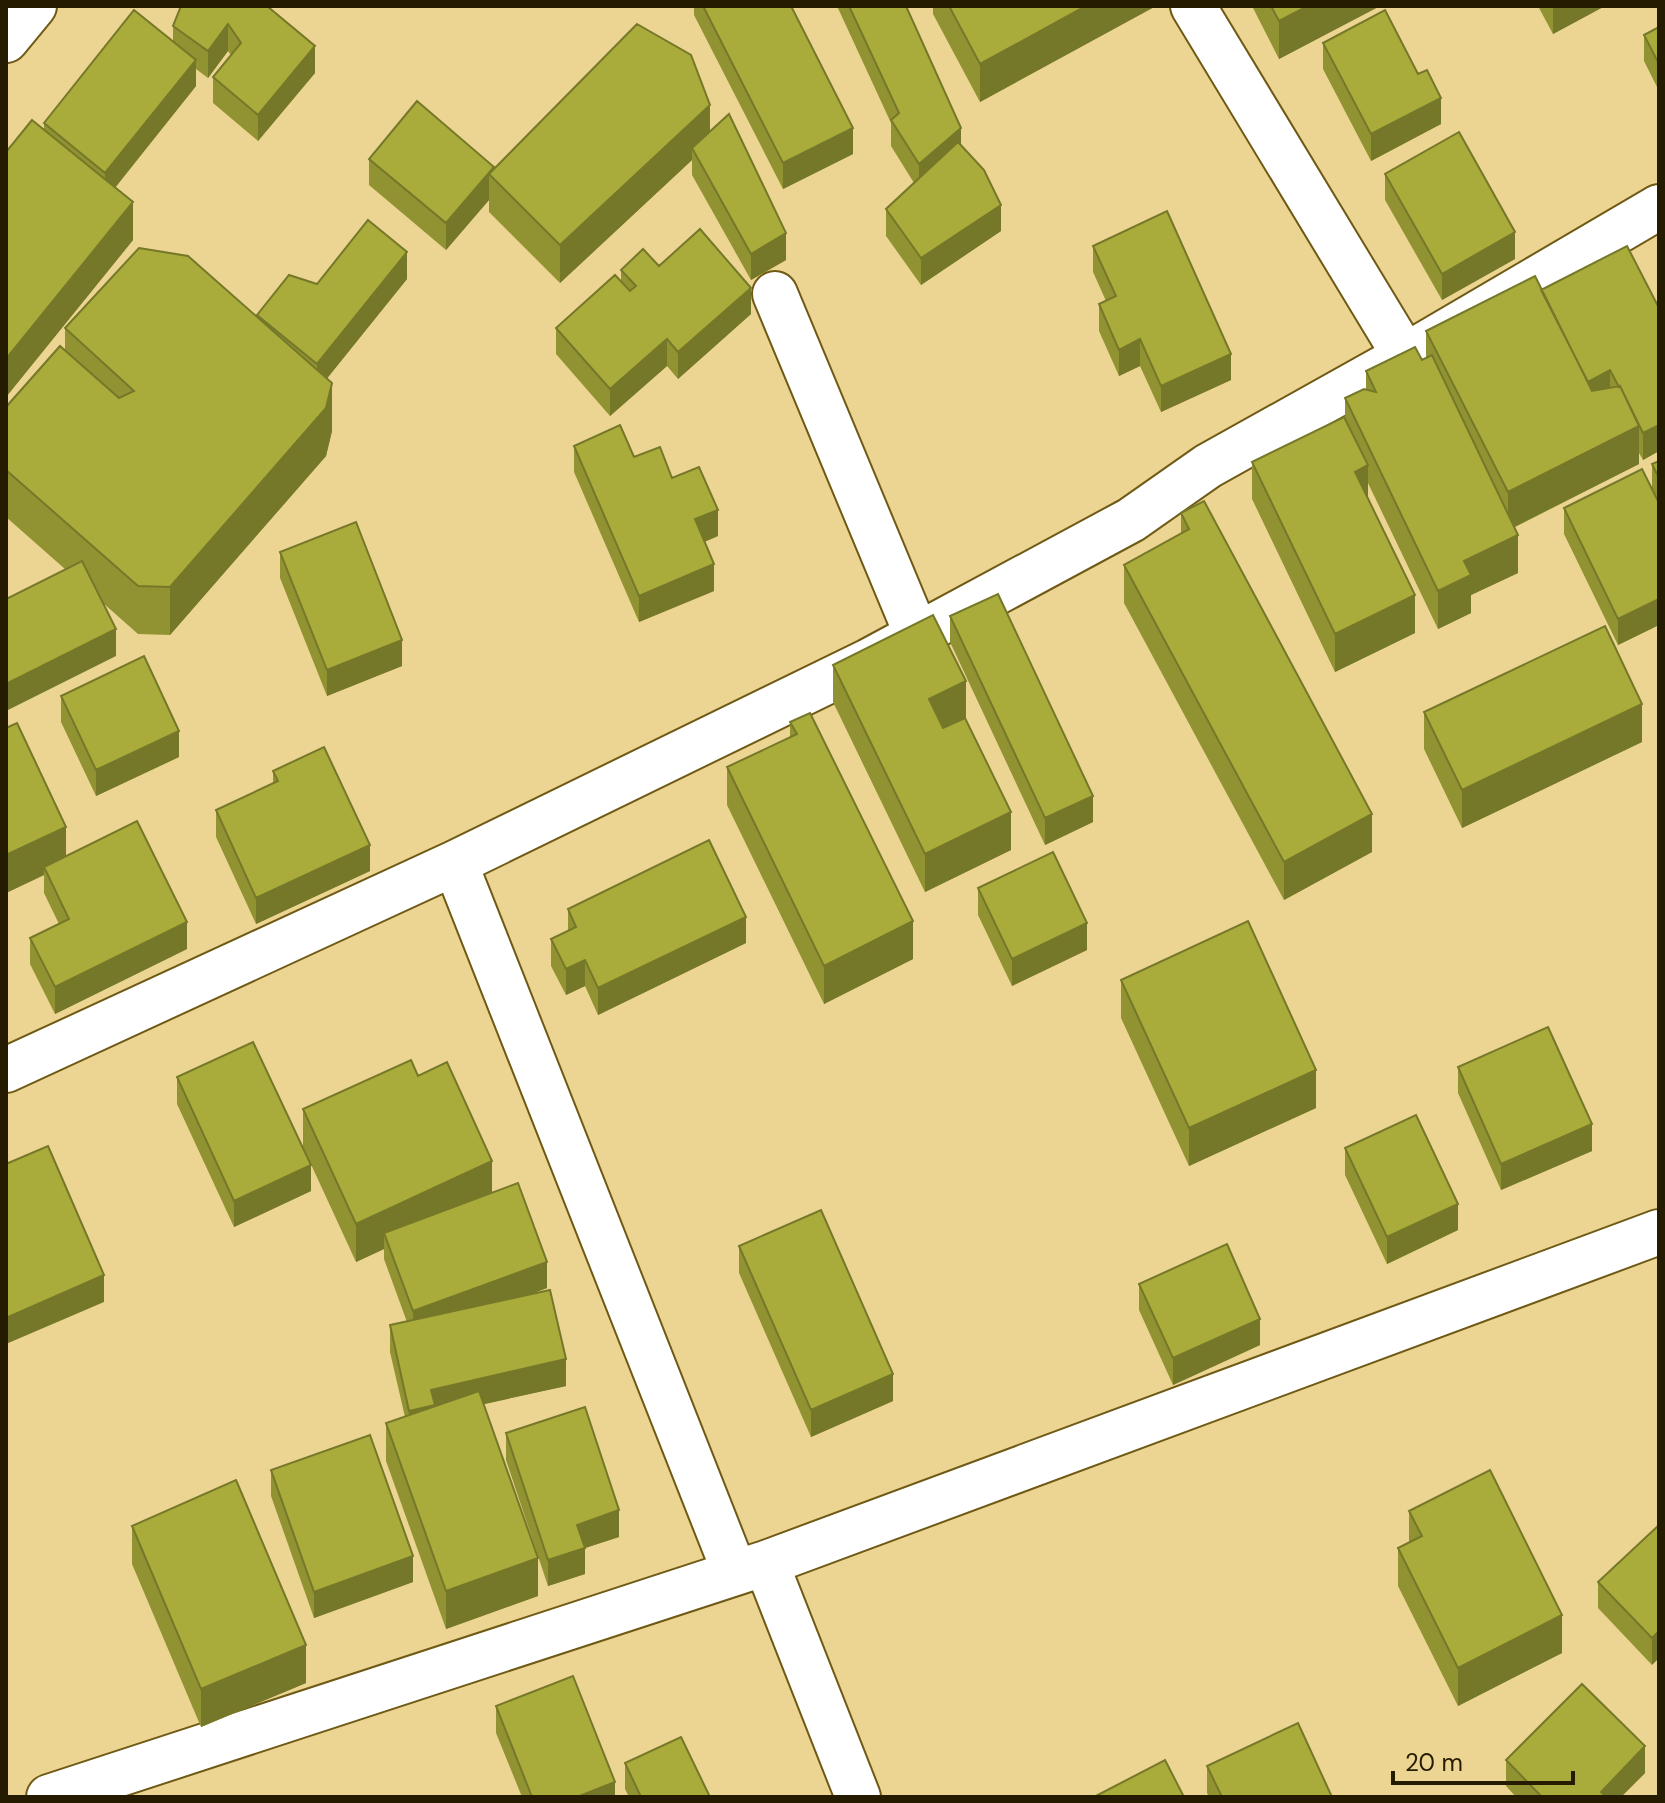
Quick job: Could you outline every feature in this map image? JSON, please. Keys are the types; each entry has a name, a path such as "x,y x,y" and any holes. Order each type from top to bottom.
{"street":[{"path":"6,40 34,6"},
{"path":"1193,6 1405,356"},
{"path":"6,1070 455,863 855,668 1131,520 1208,466 1405,356 1659,207"},
{"path":"775,294 917,635"},
{"path":"455,863 751,1568 858,1797"},
{"path":"49,1797 751,1568 1659,1232"}],"building":[{"path":"181,6 267,6 315,46 258,115 213,77 241,43 228,24 208,51 173,26"},
{"path":"703,6 791,6 853,128 783,163"},
{"path":"849,6 906,6 961,128 919,164 891,120 899,113"},
{"path":"949,6 1086,6 980,64"},
{"path":"1271,6 1308,6 1279,21"},
{"path":"134,10 196,60 105,173 44,123"},
{"path":"1385,10 1418,74 1427,70 1441,98 1371,134 1323,43"},
{"path":"637,24 691,55 710,105 560,245 489,174"},
{"path":"1659,27 1659,64 1644,35"},
{"path":"417,101 494,167 446,223 369,159"},
{"path":"729,114 786,233 751,254 692,148"},
{"path":"32,120 133,202 6,359 6,152"},
{"path":"1459,132 1515,232 1442,274 1385,174"},
{"path":"958,142 984,170 1001,205 921,258 886,209"},
{"path":"1167,211 1231,354 1161,386 1140,339 1119,350 1099,304 1116,296 1093,246"},
{"path":"368,220 407,252 317,364 257,315 289,275 317,284"},
{"path":"700,229 751,288 678,352 667,339 610,389 556,328 615,275 630,291 636,286 621,270 643,249 659,266"},
{"path":"1627,246 1659,308 1659,425 1643,433 1610,370 1588,382 1541,290"},
{"path":"139,248 188,256 332,383 326,408 170,587 138,586 6,470 6,407 60,346 119,398 134,391 65,328"},
{"path":"1535,276 1592,391 1620,386 1639,426 1508,492 1426,331"},
{"path":"1415,347 1422,360 1432,355 1518,535 1464,561 1471,575 1438,591 1345,398 1364,389 1376,392 1366,371"},
{"path":"1344,417 1368,465 1355,472 1415,595 1335,634 1252,462"},
{"path":"620,425 634,457 660,447 672,478 699,467 718,510 695,519 714,564 639,596 574,446"},
{"path":"1659,461 1659,478 1652,464"},
{"path":"1642,469 1659,503 1659,599 1618,619 1564,508"},
{"path":"1204,501 1372,814 1284,862 1124,565 1189,529 1181,513"},
{"path":"356,522 402,640 327,670 280,552"},
{"path":"82,561 116,629 6,684 6,599"},
{"path":"998,594 1093,796 1045,818 950,616"},
{"path":"933,615 966,681 929,699 943,728 965,718 1011,812 925,854 833,665"},
{"path":"1605,626 1642,704 1462,790 1424,712"},
{"path":"144,656 179,731 96,770 61,696"},
{"path":"810,713 913,921 824,966 727,767 797,734 790,722"},
{"path":"17,723 66,827 6,855 6,728"},
{"path":"324,747 370,845 256,898 216,810 278,781 273,771"},
{"path":"137,821 187,922 55,987 30,938 69,919 44,867"},
{"path":"709,840 746,917 598,988 585,960 566,969 551,939 576,927 568,909"},
{"path":"1053,852 1087,923 1012,959 978,888"},
{"path":"1248,921 1316,1070 1189,1128 1121,980"},
{"path":"1548,1027 1592,1124 1501,1164 1458,1067"},
{"path":"253,1042 311,1165 234,1201 177,1077"},
{"path":"411,1060 418,1076 447,1062 492,1161 356,1224 303,1109"},
{"path":"1416,1115 1458,1204 1387,1237 1345,1148"},
{"path":"48,1146 104,1275 6,1318 6,1164"},
{"path":"518,1183 547,1262 413,1311 384,1233"},
{"path":"821,1210 893,1374 811,1410 739,1246"},
{"path":"1227,1244 1260,1319 1173,1358 1139,1284"},
{"path":"550,1290 566,1359 431,1390 435,1405 409,1411 390,1325"},
{"path":"479,1391 538,1558 446,1591 386,1423"},
{"path":"585,1407 619,1510 577,1525 585,1548 548,1560 506,1433"},
{"path":"370,1435 413,1556 314,1592 271,1470"},
{"path":"1490,1470 1562,1615 1458,1668 1398,1548 1422,1536 1409,1511"},
{"path":"236,1480 306,1645 201,1689 132,1526"},
{"path":"1659,1525 1659,1631 1652,1638 1598,1582"},
{"path":"573,1676 615,1782 577,1797 532,1797 496,1706"},
{"path":"1582,1684 1645,1746 1601,1792 1606,1797 1542,1797 1506,1760"},
{"path":"1298,1723 1332,1797 1222,1797 1207,1766"},
{"path":"681,1737 710,1797 641,1797 625,1763"},
{"path":"1165,1760 1184,1797 1094,1797"}]}
